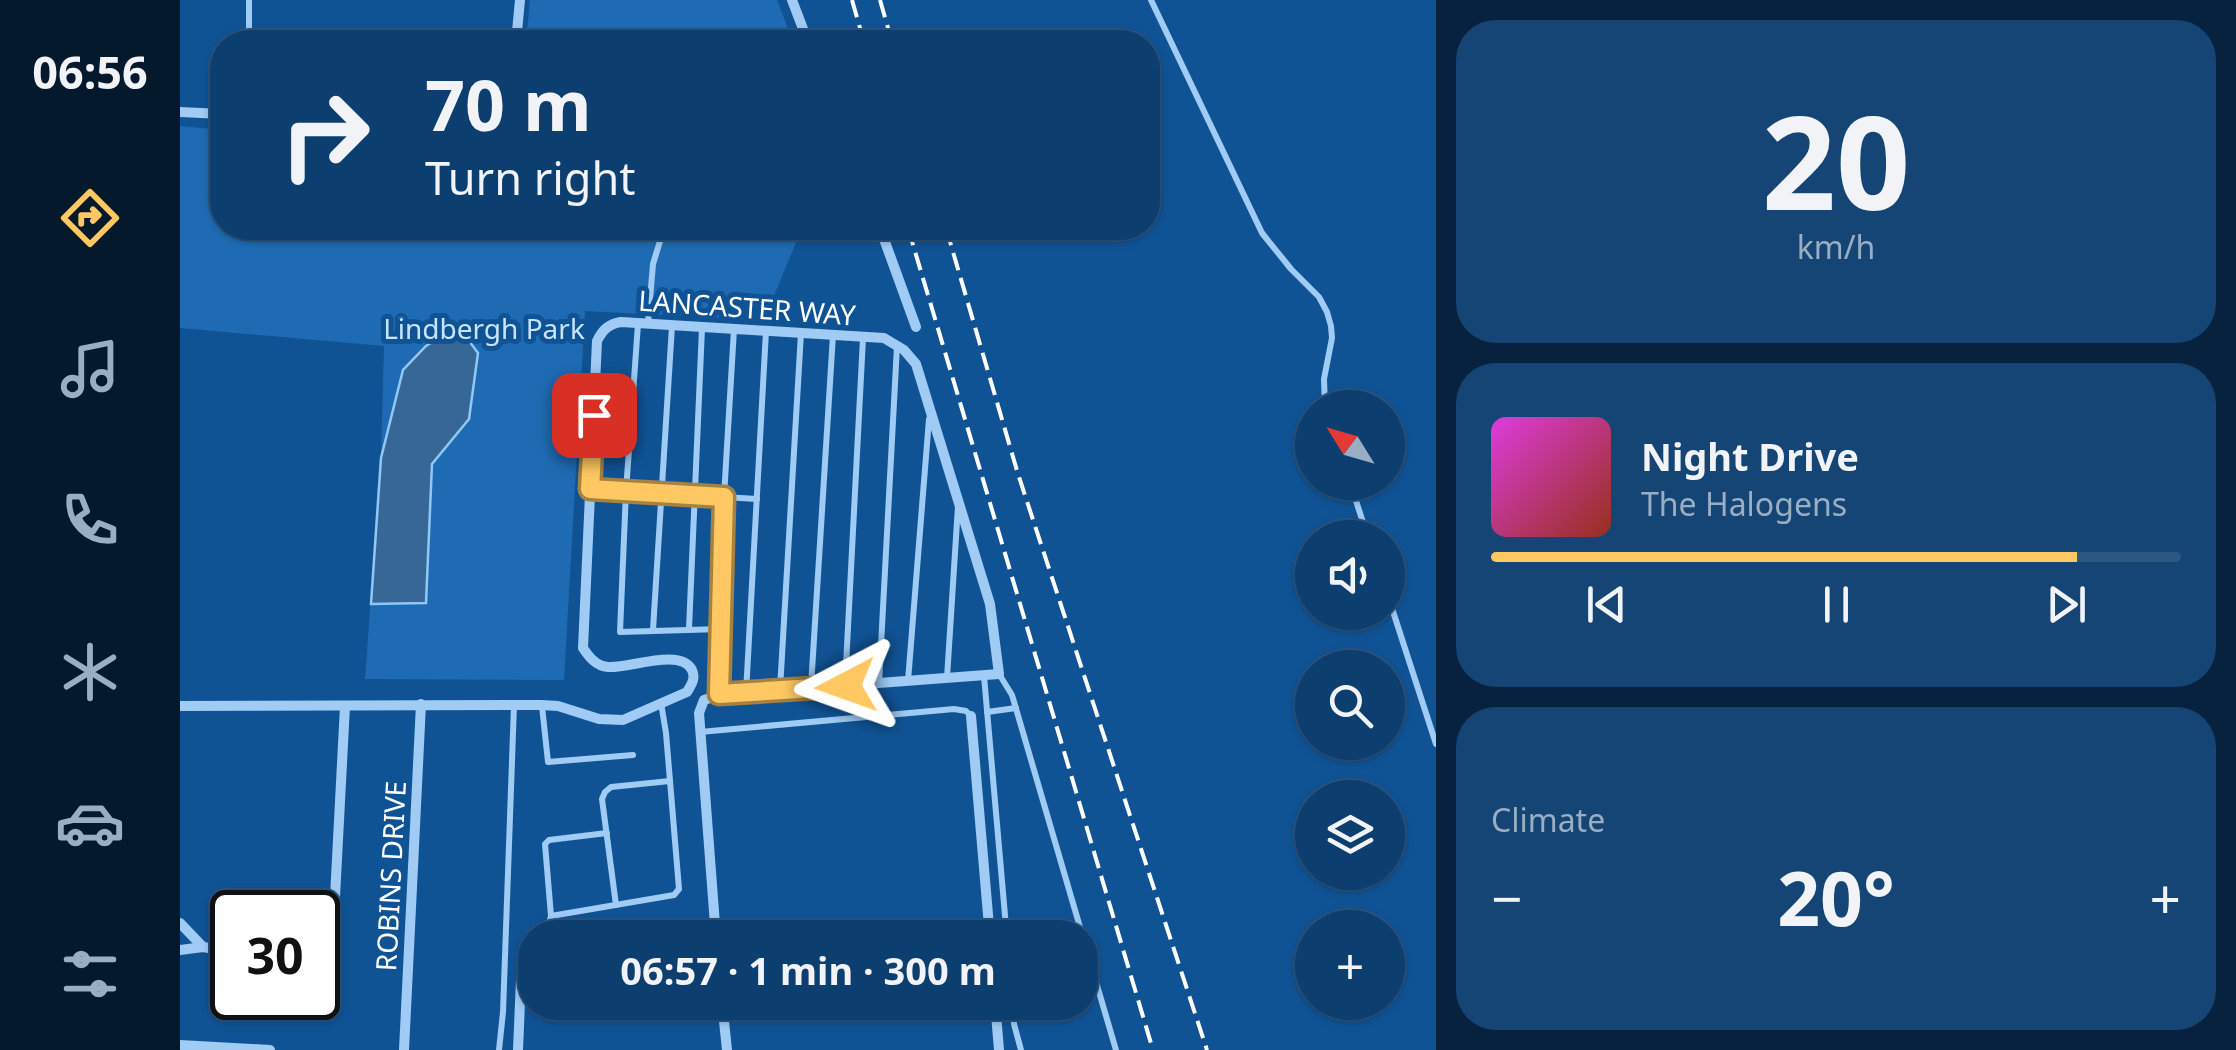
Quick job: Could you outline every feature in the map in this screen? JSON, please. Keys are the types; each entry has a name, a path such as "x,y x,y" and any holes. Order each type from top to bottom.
{"street":[{"path":"517,30 520,0"},
{"path":"792,0 803,30"},
{"path":"180,112 210,113"},
{"path":"884,240 916,327"},
{"name":"LANCASTER WAY","path":"661,702 686,692 693,682 688,665 675,658 607,667 595,663 583,648 597,340 610,324 621,322 884,338 896,346"},
{"path":"715,920 698,713 704,700 719,694 999,674 990,604 916,364 896,346"},
{"path":"180,706 542,705 599,719 622,720 661,702"},
{"name":"ROBINS DRIVE","path":"404,1050 421,704"},
{"path":"336,890 346,706"},
{"path":"971,716 988,920"},
{"path":"180,924 203,947"},
{"path":"180,950 210,948"},
{"path":"518,1050 520,1020"},
{"path":"724,1020 726,1050"},
{"path":"996,1020 999,1050"},
{"path":"180,1046 270,1050"}],"lane":[{"path":"249,0 249,30"},
{"path":"1151,0 1262,232 1272,248 1319,297 1326,312 1332,338 1324,390"},
{"path":"660,240 643,323 626,492 620,632 721,629"},
{"path":"653,630 672,325"},
{"path":"689,629 702,327"},
{"path":"719,694 724,497 734,329"},
{"path":"746,693 766,330"},
{"path":"780,690 800,333"},
{"path":"811,688 833,335"},
{"path":"846,686 863,337"},
{"path":"879,684 896,346"},
{"path":"908,682 930,410"},
{"path":"590,489 757,499"},
{"path":"947,680 958,500"},
{"path":"1399,630 1436,744"},
{"path":"999,674 1012,695 1116,1050"},
{"path":"984,676 1005,920"},
{"path":"551,916 674,895 678,889 661,702"},
{"path":"499,1050 514,705"},
{"path":"542,705 548,762 633,755"},
{"path":"987,712 1016,708"},
{"path":"700,732 954,709 971,716"},
{"path":"616,905 602,799 605,792 610,787 670,781"},
{"path":"550,920 546,844 560,838 607,833"},
{"path":"1014,1020 1020,1050"}],"green space":[{"path":"530,0 777,0 788,30 527,30"},
{"name":"Lindbergh Park","path":"180,126 210,129 210,240 797,240 764,320 585,311 564,680 365,679 381,458 384,346 180,328"}],"shaded area":[{"path":"447,333 467,338 478,353 469,419 432,464 426,603 371,604 381,458 403,370 426,346"}],"railway":[{"path":"852,0 861,30"},
{"path":"880,0 889,30"},
{"path":"912,240 1153,1050"},
{"path":"950,240 1018,474 1207,1050"}],"route":[{"path":"594,415 590,489 724,497 719,694 846,686"}]}
